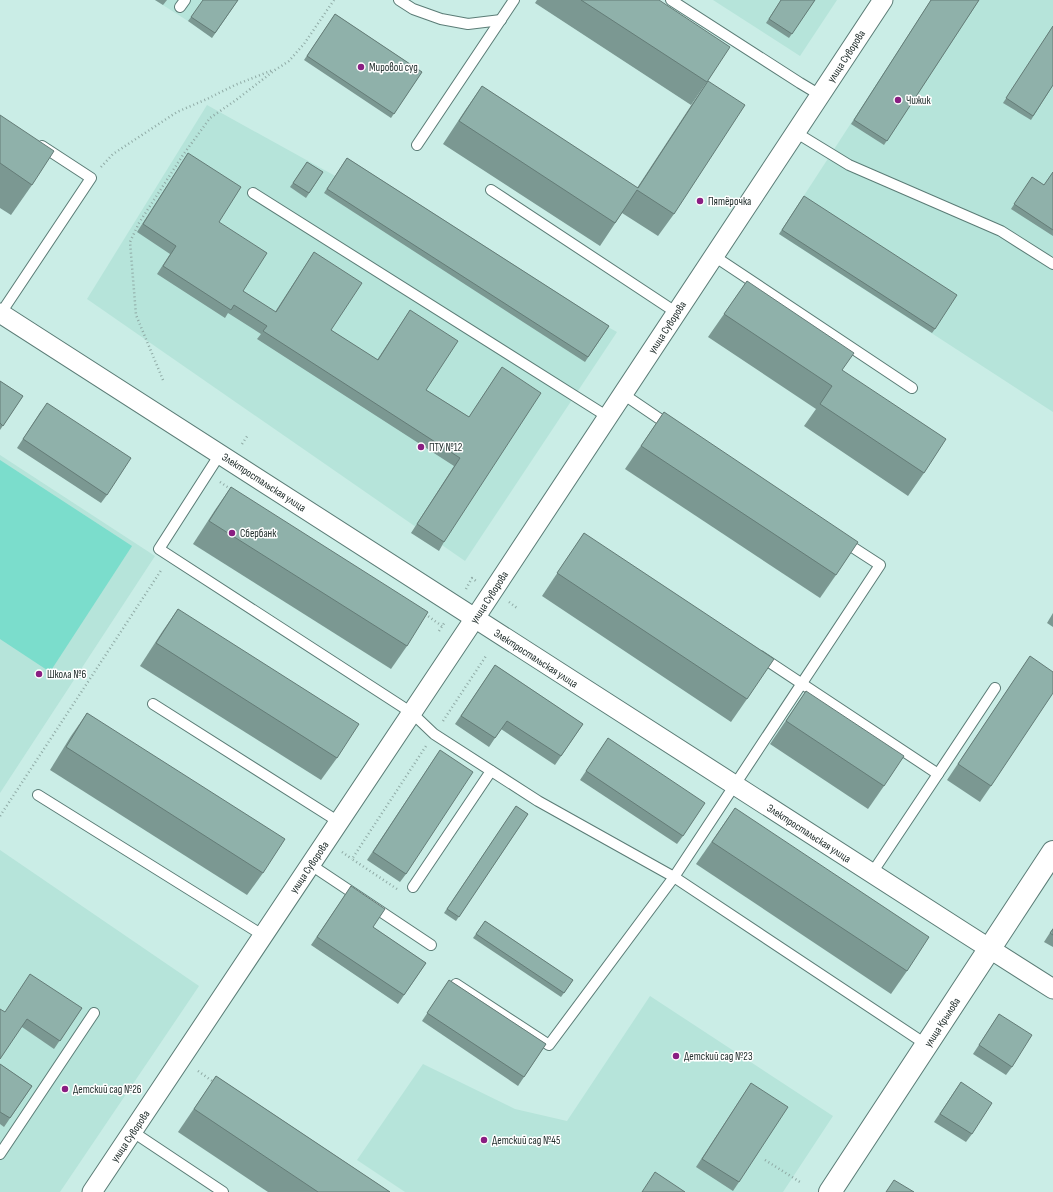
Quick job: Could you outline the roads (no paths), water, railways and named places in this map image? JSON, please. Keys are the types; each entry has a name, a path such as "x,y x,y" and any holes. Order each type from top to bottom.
{"main road":[{"name":"улица Крылова","path":"830,1192 1053,852"}],"street":[{"name":"улица Суворова","path":"92,1192 475,618 882,0"},
{"name":"Электростальская улица","path":"0,313 1053,989"}],"lane":[{"path":"399,0 413,9 441,19 455,22 468,24 501,20"},
{"path":"417,145 514,0"},
{"path":"671,0 800,84 820,95"},
{"path":"796,132 850,165 1000,231 1053,264"},
{"path":"0,313 91,178 32,140"},
{"path":"491,190 677,313"},
{"path":"253,193 608,417"},
{"path":"714,256 912,388"},
{"path":"623,394 678,431"},
{"path":"220,454 159,549 412,713 434,734 491,771 538,801 674,877 927,1045"},
{"path":"456,984 549,1045 674,877 880,565 834,535"},
{"path":"749,649 938,774"},
{"path":"872,873 995,688"},
{"path":"153,704 339,822"},
{"path":"413,887 491,771"},
{"path":"38,795 264,936"},
{"path":"311,865 431,945"},
{"path":"0,1154 94,1013"},
{"path":"133,1132 223,1192"}],"place":[{"name":"Мировой суд","path":"361,67"},
{"name":"Чижик","path":"898,100"},
{"name":"Пятёрочка","path":"700,201"},
{"name":"ПТУ №12","path":"421,447"},
{"name":"Сбербанк","path":"232,533"},
{"name":"Школа №6","path":"39,674"},
{"name":"Детский сад №23","path":"676,1056"},
{"name":"Детский сад №26","path":"65,1089"},
{"name":"Детский сад №45","path":"484,1140"}]}
